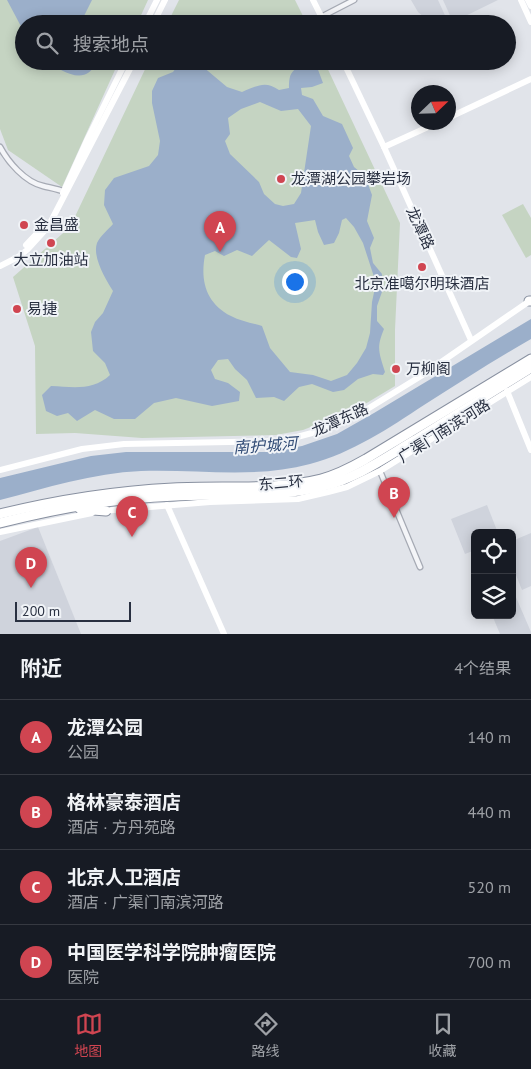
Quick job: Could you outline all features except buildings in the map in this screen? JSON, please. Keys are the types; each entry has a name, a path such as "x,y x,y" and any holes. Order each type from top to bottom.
{"highway":[{"name":"东二环","path":"0,514 63,500 123,492 174,488 288,485 322,478 338,473 366,459 531,358"},
{"name":"东二环","path":"0,523 65,508 124,500 174,496 289,493 324,486 341,481 370,466 531,368"},
{"path":"455,425 472,405"},
{"path":"65,508 106,511"}],"street":[{"path":"150,15 157,0"},
{"path":"158,15 165,0"},
{"path":"314,0 320,15"},
{"path":"325,15 354,0"},
{"path":"521,0 531,22"},
{"path":"528,0 531,6"},
{"path":"0,262 19,252 47,223 65,192 88,138 122,70"},
{"path":"0,266 18,257 37,241 48,227 129,70"},
{"name":"龙潭路","path":"346,70 384,147 471,340"},
{"path":"456,114 531,79"},
{"path":"384,147 421,130"},
{"path":"0,147 10,162 28,178 37,184 57,188 65,192"},
{"name":"龙潭东路","path":"0,470 82,449 124,444 282,441 312,433 361,413 421,376 530,300"},
{"name":"广渠门南滨河路","path":"0,532 66,517 106,511 167,505 258,502 312,497 347,487 380,470 531,377"},
{"path":"507,392 531,450"},
{"path":"380,470 420,567"},
{"path":"167,505 224,634"}],"shaded area":[{"path":"411,0 438,0 445,15 422,15"},
{"path":"443,0 498,0 467,15 450,15"},
{"path":"487,505 496,529 471,529 471,552 465,554 451,519"},
{"path":"38,527 81,634 0,634 0,541"},
{"path":"531,533 531,586 522,590 516,575 516,539"},
{"path":"516,597 531,634 500,634 494,619 516,619"}],"green space":[{"path":"0,0 148,0 141,15 15,15 15,70 115,70 62,187 8,150 0,129"},
{"path":"179,0 295,0 302,15 172,15"},
{"path":"145,70 328,70 400,223 395,330 395,386 355,410 303,430 276,435 142,438 75,433 36,434 35,346 13,277 70,227"},
{"path":"523,204 531,218 531,255 526,258 502,215"}],"water":[{"path":"7,0 92,0 84,15 15,15"},
{"path":"61,70 91,70 87,74 80,76"},
{"path":"174,70 207,70 227,87 242,92 261,85 269,85 279,90 289,88 290,78 294,70 318,70 323,83 301,88 302,95 313,99 323,116 342,124 353,148 349,156 354,167 365,176 372,195 367,221 374,238 370,248 373,263 382,274 383,289 377,306 377,321 384,329 379,346 385,372 383,375 373,374 358,379 344,390 333,392 312,384 299,387 284,401 274,397 256,398 247,380 235,369 228,359 218,360 211,370 215,379 228,383 240,392 239,401 212,406 176,398 154,403 135,419 114,419 95,410 77,421 68,413 57,416 46,411 42,395 51,386 90,386 97,384 110,375 105,363 93,351 91,332 95,322 103,313 113,291 100,268 96,255 98,240 113,224 104,205 105,190 114,178 149,166 158,155 160,141 152,103 152,91 158,78","holes":["260,102 281,111 298,109 311,126 301,193 294,204 283,206 275,204 264,194 259,182 230,154 225,141 230,134 228,118 241,109","346,218 354,227 363,243 376,283 372,302 370,333 366,348 347,375 331,381 313,375 290,372 270,348 262,326 231,316 222,311 210,298 203,274 205,255 215,251 224,256 237,250 252,256 269,240 291,257 297,258 301,249 295,223 315,220 324,245 334,243 342,220"]},
{"path":"531,319 531,339 477,371 384,431 355,447 326,459 289,469 268,471 123,472 70,482 0,500 0,478 91,456 126,452 272,452 302,446 337,434"}],"place":[{"name":"龙潭湖公园攀岩场","path":"281,179"},
{"name":"金昌盛","path":"24,225"},
{"name":"大立加油站","path":"51,243"},
{"name":"龙潭公园","path":"220,252"},
{"name":"北京准噶尔明珠酒店","path":"422,267"},
{"name":"易捷","path":"17,309"},
{"name":"万柳阁","path":"396,369"},
{"name":"格林豪泰酒店","path":"394,518"},
{"name":"北京人卫酒店","path":"132,537"},
{"name":"中国医学科学院肿瘤医院","path":"31,588"}],"water label":[{"name":"南护城河","path":"265,445"}]}
